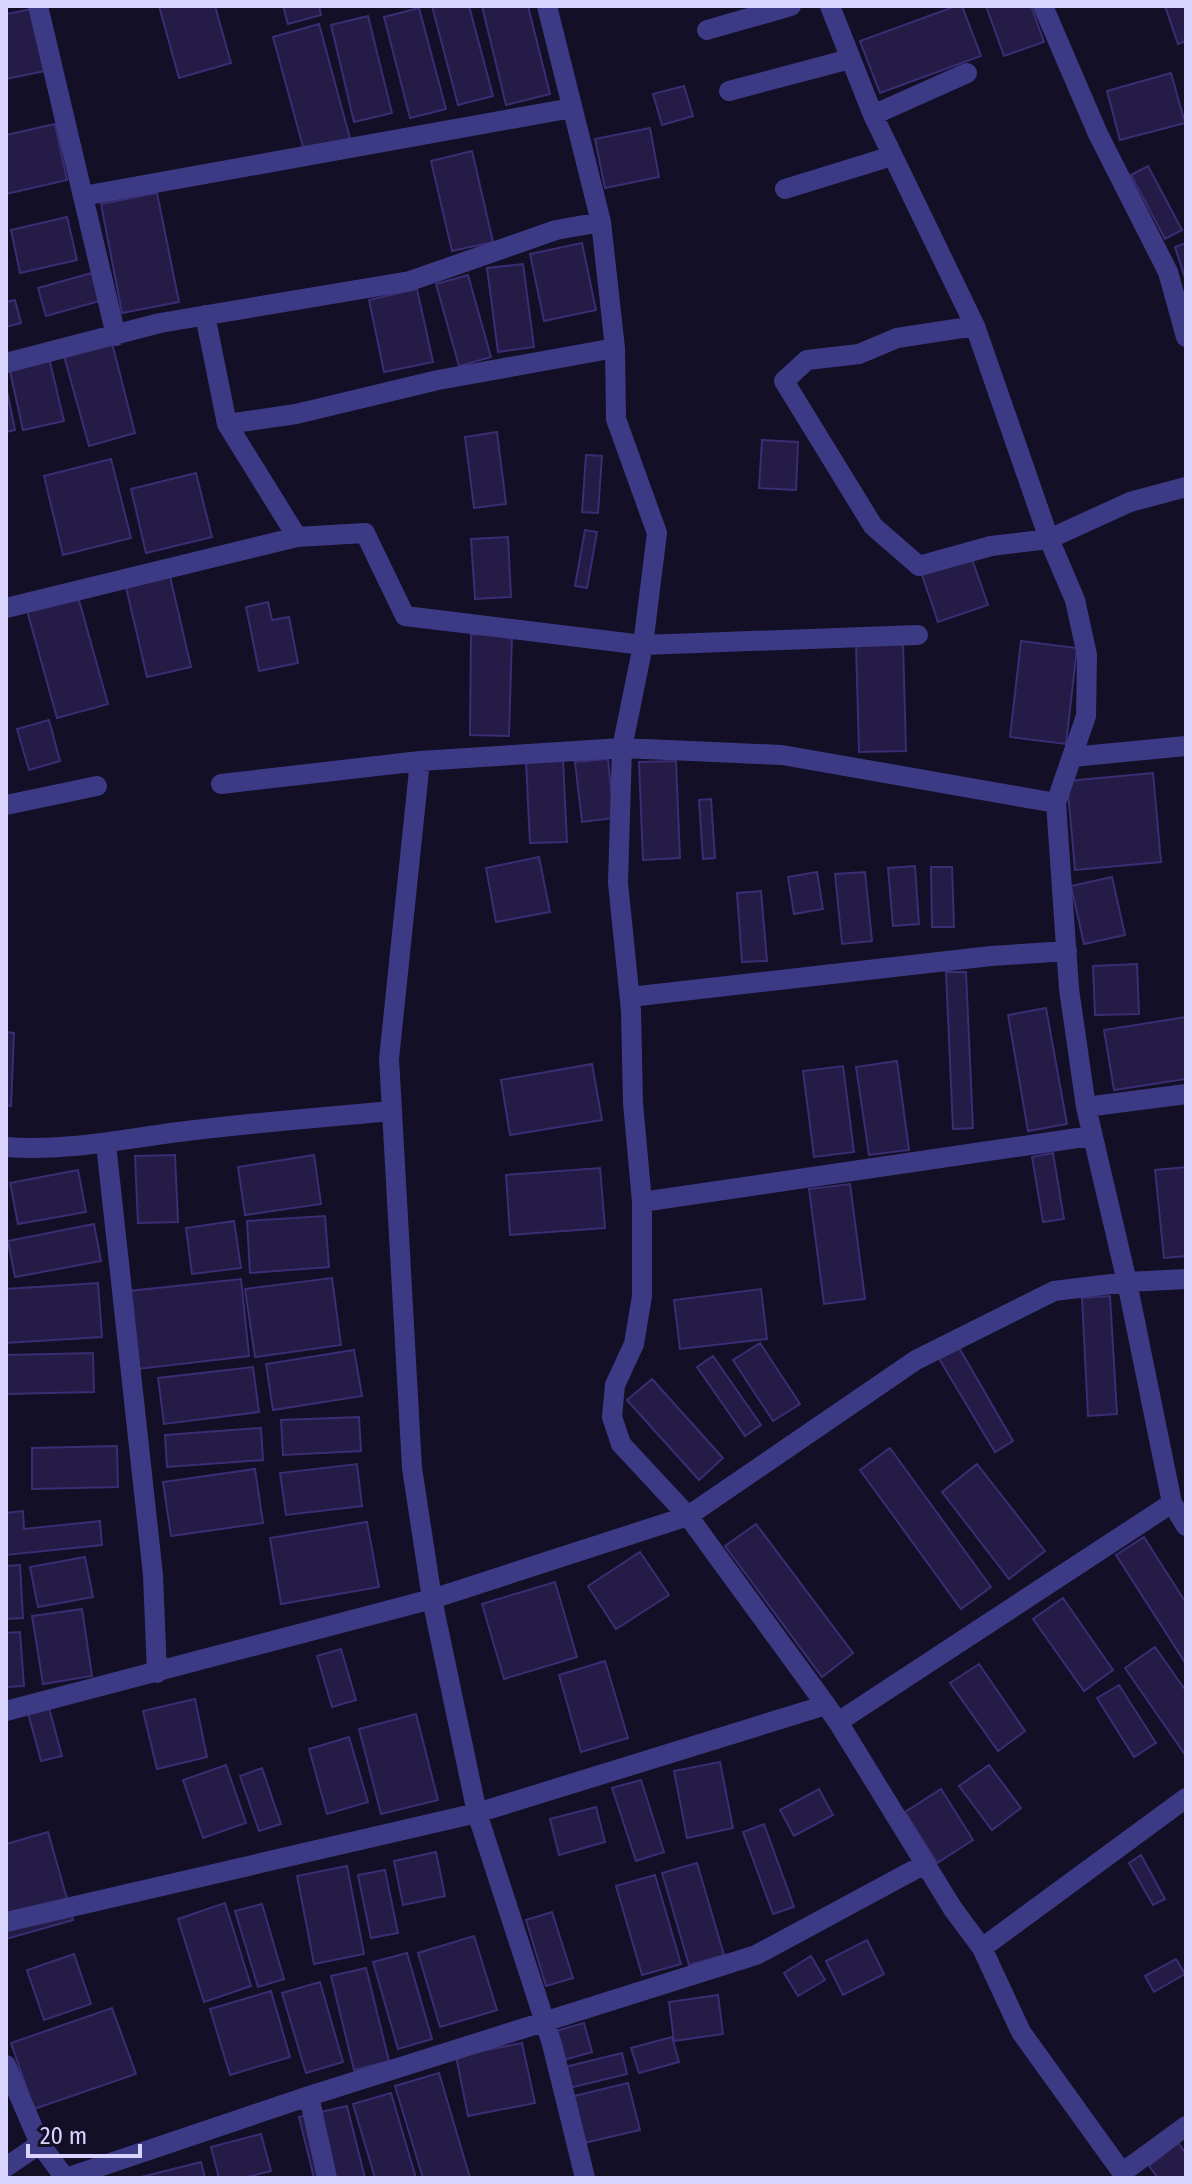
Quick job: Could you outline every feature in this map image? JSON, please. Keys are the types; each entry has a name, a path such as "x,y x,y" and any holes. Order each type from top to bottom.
{"street":[{"path":"38,6 116,336"},
{"path":"547,6 601,222 615,348 616,419 657,533 643,645 622,748 618,883 630,997 642,1202 642,1296 634,1344 615,1385 612,1417 621,1444 688,1516 838,1722 925,1864 982,1948 1021,2032 1125,2175 1186,2126"},
{"path":"707,30 791,6"},
{"path":"830,6 873,115 975,326 1049,539 1075,600 1087,655 1086,716 1056,803 1067,951 1091,1136 1127,1282 1172,1503 1186,1526"},
{"path":"1043,6 1098,134 1168,272 1186,337"},
{"path":"729,91 850,59"},
{"path":"873,115 967,73"},
{"path":"83,196 572,108"},
{"path":"785,189 892,156"},
{"path":"6,363 205,315 410,281 556,230 601,222"},
{"path":"205,315 227,424 297,537"},
{"path":"975,326 897,338 859,354 807,360 784,381 873,526 919,566 991,546 1049,539 1130,502 1186,487"},
{"path":"227,424 296,414 438,380 615,348"},
{"path":"6,608 297,537 365,533 405,616 643,645 918,635"},
{"path":"1072,757 1186,746"},
{"path":"221,784 420,761 622,748 782,755 1056,803"},
{"path":"420,761 389,1059 412,1468 432,1599 477,1813 544,2022 585,2178"},
{"path":"6,805 97,786"},
{"path":"630,997 991,956 1067,951"},
{"path":"1086,1107 1186,1094"},
{"path":"6,1147 30,1149 106,1144 193,1130 392,1111"},
{"path":"642,1202 1091,1136"},
{"path":"106,1144 153,1575 157,1673"},
{"path":"6,1711 432,1599 688,1516 916,1360 1054,1291 1186,1279"},
{"path":"838,1722 1172,1503"},
{"path":"6,1922 477,1813 826,1705"},
{"path":"982,1948 1186,1798"},
{"path":"6,2065 40,2144 65,2178 309,2096 756,1955 925,1864"},
{"path":"309,2096 327,2178"},
{"path":"6,2167 40,2144"}],"building":[{"path":"159,6 215,6 231,63 179,78"},
{"path":"283,6 319,6 321,15 288,24"},
{"path":"432,6 469,6 493,96 458,105"},
{"path":"482,6 528,6 550,94 506,105"},
{"path":"962,6 981,56 880,93 860,41"},
{"path":"986,6 1031,6 1044,42 1004,56"},
{"path":"1165,6 1186,6 1186,41 1178,44"},
{"path":"419,8 446,109 410,118 384,17"},
{"path":"32,9 45,71 6,79 6,14"},
{"path":"368,16 392,113 354,122 331,25"},
{"path":"319,24 351,142 305,154 273,37"},
{"path":"1171,73 1185,123 1120,140 1107,91"},
{"path":"684,86 693,116 662,125 653,94"},
{"path":"55,124 67,180 6,194 6,135"},
{"path":"650,128 659,177 605,188 595,139"},
{"path":"472,151 493,242 452,251 431,161"},
{"path":"1148,166 1182,230 1165,239 1131,175"},
{"path":"157,193 179,302 122,313 101,204"},
{"path":"67,217 77,260 20,273 11,230"},
{"path":"582,243 596,310 544,321 530,254"},
{"path":"1186,243 1186,281 1175,247"},
{"path":"523,264 534,347 498,352 487,268"},
{"path":"95,272 103,300 46,316 38,288"},
{"path":"468,275 491,357 459,366 436,284"},
{"path":"417,289 433,362 384,372 369,300"},
{"path":"15,300 21,323 6,327 6,302"},
{"path":"112,343 135,433 89,446 64,356"},
{"path":"49,358 64,421 23,430 9,367"},
{"path":"6,386 15,430 6,432"},
{"path":"497,432 506,504 474,508 465,437"},
{"path":"762,440 798,442 796,490 759,488"},
{"path":"586,455 602,456 598,513 582,512"},
{"path":"111,459 131,538 63,555 44,476"},
{"path":"196,473 212,537 146,553 131,489"},
{"path":"585,530 597,532 587,588 575,586"},
{"path":"508,537 511,597 475,599 471,539"},
{"path":"972,559 988,605 938,622 922,575"},
{"path":"169,572 191,667 147,677 125,583"},
{"path":"77,593 108,704 57,718 26,607"},
{"path":"268,602 272,620 289,617 298,663 259,671 246,607"},
{"path":"471,634 512,635 509,736 470,735"},
{"path":"1021,641 1077,648 1066,744 1010,737"},
{"path":"903,642 906,751 859,752 856,643"},
{"path":"49,720 60,761 29,770 17,729"},
{"path":"608,759 614,818 582,822 575,762"},
{"path":"563,760 567,842 530,843 526,762"},
{"path":"676,761 680,858 643,860 639,762"},
{"path":"1153,773 1161,862 1075,870 1067,781"},
{"path":"711,799 715,858 703,859 699,800"},
{"path":"539,857 550,912 496,922 486,868"},
{"path":"915,866 919,924 893,926 888,868"},
{"path":"931,867 952,867 954,927 932,927"},
{"path":"817,872 823,909 794,914 788,877"},
{"path":"865,872 872,941 842,944 835,874"},
{"path":"1112,877 1125,935 1084,944 1071,886"},
{"path":"761,891 767,961 742,962 737,893"},
{"path":"1137,964 1139,1014 1095,1015 1093,966"},
{"path":"946,972 966,972 973,1128 953,1129"},
{"path":"1046,1008 1067,1124 1028,1131 1008,1015"},
{"path":"1186,1017 1186,1079 1114,1090 1104,1030"},
{"path":"6,1032 14,1033 11,1106 6,1105"},
{"path":"897,1061 909,1150 869,1155 856,1067"},
{"path":"592,1064 602,1120 510,1135 501,1080"},
{"path":"843,1066 854,1152 814,1157 803,1071"},
{"path":"1053,1153 1064,1219 1043,1222 1032,1157"},
{"path":"175,1155 178,1222 138,1223 135,1156"},
{"path":"314,1155 321,1204 245,1215 238,1167"},
{"path":"1186,1167 1186,1256 1164,1258 1155,1170"},
{"path":"600,1168 605,1228 510,1235 506,1175"},
{"path":"78,1170 86,1212 18,1224 10,1183"},
{"path":"850,1184 865,1299 824,1304 809,1189"},
{"path":"325,1216 329,1267 250,1273 247,1221"},
{"path":"234,1221 241,1268 192,1274 186,1228"},
{"path":"94,1224 101,1261 15,1277 8,1241"},
{"path":"332,1278 341,1345 255,1357 245,1289"},
{"path":"241,1279 249,1356 138,1369 129,1291"},
{"path":"98,1283 102,1337 6,1343 6,1289"},
{"path":"761,1289 767,1339 680,1349 674,1300"},
{"path":"1110,1296 1117,1414 1088,1416 1082,1298"},
{"path":"760,1343 800,1404 773,1421 733,1360"},
{"path":"958,1346 1013,1441 995,1452 938,1357"},
{"path":"354,1350 362,1396 273,1410 266,1364"},
{"path":"93,1353 94,1392 6,1394 6,1355"},
{"path":"713,1356 761,1425 745,1436 697,1367"},
{"path":"253,1367 259,1412 164,1424 158,1378"},
{"path":"652,1379 723,1458 699,1480 627,1400"},
{"path":"359,1417 361,1451 283,1455 281,1420"},
{"path":"261,1428 263,1460 167,1467 165,1435"},
{"path":"117,1446 118,1487 32,1489 32,1448"},
{"path":"890,1448 991,1587 961,1609 860,1470"},
{"path":"357,1464 362,1506 286,1515 280,1473"},
{"path":"977,1464 1045,1551 1009,1579 942,1492"},
{"path":"255,1469 263,1523 171,1536 163,1482"},
{"path":"23,1511 24,1529 100,1521 102,1545 6,1555 6,1513"},
{"path":"367,1522 379,1587 281,1604 270,1538"},
{"path":"756,1524 853,1653 822,1677 725,1546"},
{"path":"1144,1537 1186,1603 1186,1664 1116,1555"},
{"path":"640,1552 669,1595 616,1629 588,1586"},
{"path":"85,1557 93,1597 38,1607 30,1567"},
{"path":"20,1565 23,1618 6,1619 6,1566"},
{"path":"555,1582 577,1657 504,1679 482,1604"},
{"path":"1063,1598 1113,1670 1084,1691 1033,1619"},
{"path":"82,1609 92,1676 43,1684 32,1616"},
{"path":"20,1632 24,1686 6,1687 6,1633"},
{"path":"1155,1647 1186,1691 1186,1756 1125,1668"},
{"path":"341,1649 356,1700 332,1707 317,1656"},
{"path":"605,1661 628,1738 581,1752 559,1675"},
{"path":"979,1664 1025,1731 998,1751 950,1683"},
{"path":"1119,1685 1156,1743 1134,1757 1097,1698"},
{"path":"195,1699 207,1757 157,1769 143,1711"},
{"path":"49,1708 62,1756 41,1761 28,1713"},
{"path":"416,1714 438,1800 381,1814 359,1729"},
{"path":"349,1737 368,1802 327,1814 309,1749"},
{"path":"720,1762 733,1828 687,1838 674,1771"},
{"path":"226,1765 246,1823 203,1838 183,1780"},
{"path":"989,1765 1021,1808 992,1830 959,1786"},
{"path":"262,1768 281,1824 259,1831 240,1776"},
{"path":"641,1780 664,1852 636,1861 612,1788"},
{"path":"819,1789 833,1815 794,1836 780,1810"},
{"path":"941,1789 973,1840 937,1863 905,1812"},
{"path":"596,1807 605,1842 559,1855 550,1819"},
{"path":"764,1824 794,1907 773,1914 743,1832"},
{"path":"48,1832 73,1920 6,1939 6,1844"},
{"path":"436,1852 445,1896 403,1905 394,1861"},
{"path":"1141,1855 1165,1899 1153,1905 1129,1863"},
{"path":"697,1863 724,1955 689,1965 662,1873"},
{"path":"347,1866 364,1954 314,1964 297,1876"},
{"path":"385,1870 398,1933 371,1938 358,1875"},
{"path":"655,1875 681,1964 642,1975 616,1886"},
{"path":"225,1903 251,1986 204,2002 178,1919"},
{"path":"262,1904 284,1979 258,1987 235,1911"},
{"path":"552,1912 573,1978 546,1986 526,1920"},
{"path":"474,1936 497,2010 440,2027 418,1953"},
{"path":"867,1940 884,1974 843,1995 826,1961"},
{"path":"407,1953 432,2039 398,2049 373,1962"},
{"path":"74,1954 91,2004 44,2020 27,1970"},
{"path":"811,1956 825,1980 798,1996 784,1973"},
{"path":"1176,1959 1185,1974 1154,1992 1145,1976"},
{"path":"366,1968 389,2061 354,2070 331,1976"},
{"path":"320,1982 343,2062 306,2073 282,1993"},
{"path":"271,1991 290,2057 230,2075 210,2009"},
{"path":"718,1995 723,2034 674,2041 669,2002"},
{"path":"112,2008 136,2074 34,2109 11,2043"},
{"path":"584,2023 592,2052 560,2061 552,2032"},
{"path":"672,2037 679,2062 639,2073 631,2048"},
{"path":"522,2043 535,2103 468,2116 456,2056"},
{"path":"622,2053 627,2074 569,2088 565,2067"},
{"path":"439,2073 470,2178 423,2178 395,2086"},
{"path":"628,2083 640,2130 584,2143 574,2096"},
{"path":"391,2093 416,2178 375,2178 353,2104"},
{"path":"347,2106 365,2178 314,2178 299,2117"},
{"path":"261,2134 271,2171 243,2178 219,2178 211,2147"},
{"path":"1178,2143 1186,2153 1186,2178 1158,2178 1149,2166"},
{"path":"201,2162 205,2178 137,2178"}]}
